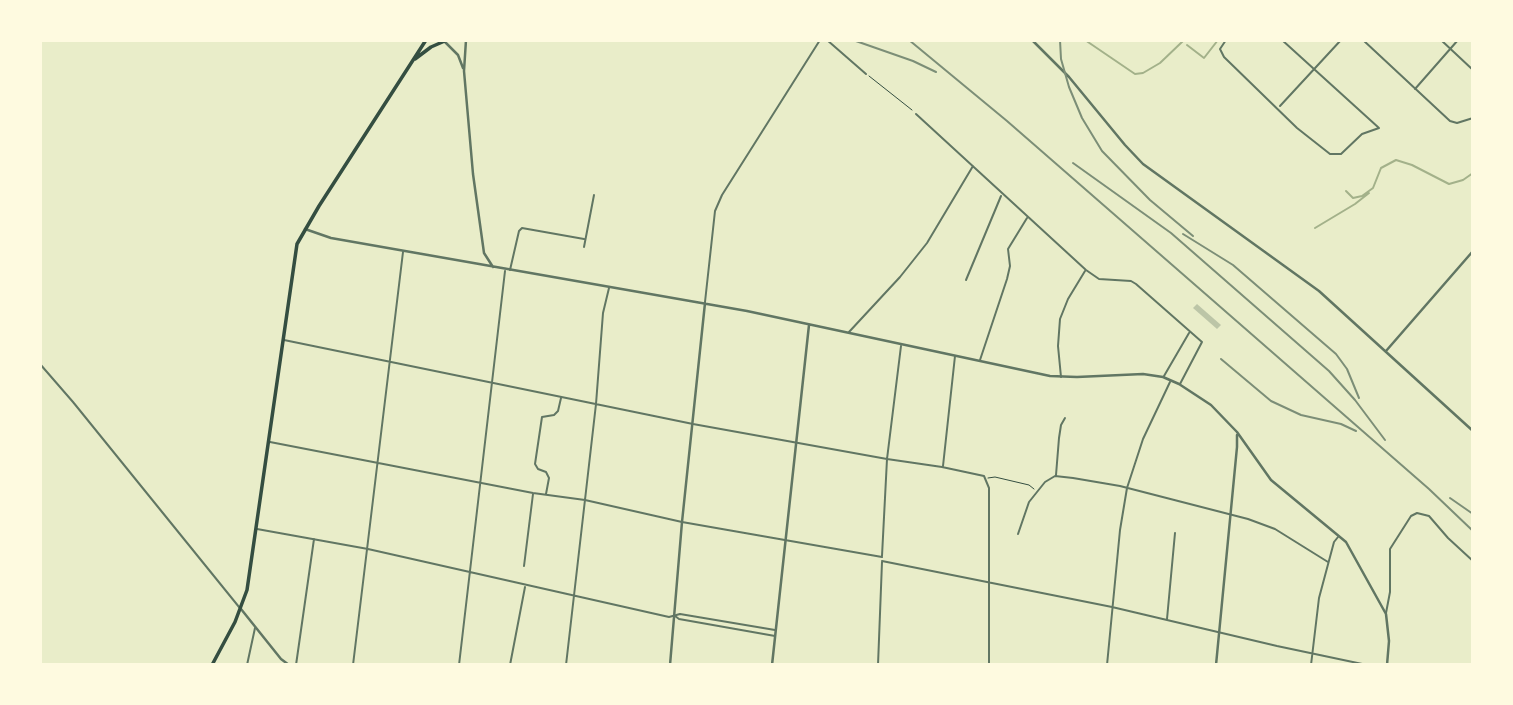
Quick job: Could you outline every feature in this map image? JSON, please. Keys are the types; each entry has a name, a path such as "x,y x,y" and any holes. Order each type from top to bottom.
{"main road":[{"path":"212,665 247,590 296,253 305,229 426,40"},
{"path":"411,62 425,50 445,41"}],"street":[{"path":"467,40 464,71 473,174 484,253 493,267"},
{"path":"670,665 682,522 715,211 722,195 820,40"},
{"path":"827,40 866,74"},
{"path":"1031,40 1069,77 1143,164 1299,275 1473,431"},
{"path":"1226,40 1220,49 1236,70 1297,128 1333,155 1344,152 1362,134 1379,128 1282,40"},
{"path":"1279,108 1341,40"},
{"path":"1363,40 1453,122 1473,118"},
{"path":"1441,40 1473,70"},
{"path":"1414,89 1458,40"},
{"path":"445,41 458,55 464,71"},
{"path":"916,114 1086,270 1099,279 1131,281 1136,284 1202,342 1179,384"},
{"path":"848,334 927,243 973,165"},
{"path":"584,247 594,195"},
{"path":"966,281 1002,195"},
{"path":"980,361 1010,266 1008,249 1028,217"},
{"path":"459,665 492,382 508,270 519,231 522,228 584,239"},
{"path":"305,229 318,236 705,303 1061,377 1126,373 1163,377 1211,405 1237,432 1270,480 1339,535 1353,554 1357,566 1386,614"},
{"path":"353,665 403,250"},
{"path":"1386,351 1473,251"},
{"path":"1061,377 1058,346 1060,319 1068,299 1086,270"},
{"path":"565,665 596,404 603,313 609,288"},
{"path":"772,665 809,325"},
{"path":"1163,377 1190,332"},
{"path":"282,340 794,444 942,467 986,478 989,488 989,665"},
{"path":"878,665 887,460 901,345"},
{"path":"942,467 955,356"},
{"path":"40,364 281,659 289,665"},
{"path":"1107,665 1127,488 1143,439 1171,381"},
{"path":"546,495 549,478 546,472 538,469 535,464 542,417 554,415 558,411 561,397"},
{"path":"1055,476 1061,425 1065,418"},
{"path":"1216,665 1237,432"},
{"path":"269,442 533,493 585,500 682,522 882,559 1112,607 1367,665"},
{"path":"1018,534 1024,513 1036,492 1048,479 1055,476 1091,480 1231,514 1275,529 1328,562"},
{"path":"524,566 533,493"},
{"path":"1388,665 1386,614 1390,592 1390,549 1411,516 1417,513 1425,514 1434,519 1448,538 1473,561"},
{"path":"257,529 368,549 669,617 680,614 776,630"},
{"path":"1167,620 1175,533"},
{"path":"1311,665 1319,598 1334,542 1339,535"},
{"path":"296,665 314,538"},
{"path":"510,665 525,586"},
{"path":"674,616 775,636"},
{"path":"247,665 256,626"}],"path":[{"path":"866,74 916,114"},
{"path":"986,478 995,477 1029,485 1036,492"}],"building":[{"path":"1197,304 1221,325 1217,329 1193,308"}],"waterway":[{"path":"1085,40 1135,74 1143,73 1160,63 1183,41"},
{"path":"1187,45 1204,58 1218,40"},
{"path":"1346,191 1353,198 1362,196 1373,188 1381,168 1396,160 1449,184 1463,180 1473,173"},
{"path":"1315,228 1369,193"}],"railway":[{"path":"853,40 936,72"},
{"path":"909,40 1007,121 1429,489 1473,531"},
{"path":"1060,40 1061,59 1069,87 1082,118 1102,151 1150,200 1193,236"},
{"path":"1073,163 1171,233 1329,371 1385,440"},
{"path":"1183,234 1233,265 1336,354 1347,369 1359,398"},
{"path":"1221,359 1271,401 1301,415 1341,424 1356,431"},
{"path":"1450,498 1473,514"}]}
